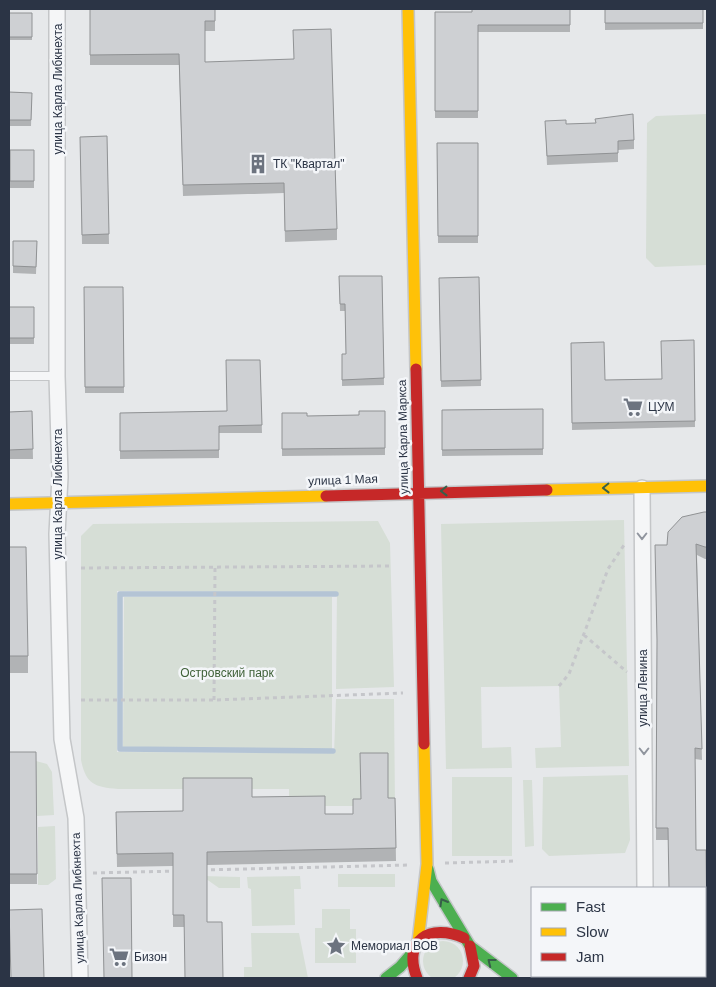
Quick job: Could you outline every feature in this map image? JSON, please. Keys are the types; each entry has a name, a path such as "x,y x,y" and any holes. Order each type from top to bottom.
{"main road":[{"name":"улица Карла Маркса","path":"408,9 417,492 427,864"},
{"name":"улица 1 Мая","path":"9,504 707,486"},
{"path":"427,864 431,881 474,955 474,966 469,978"},
{"path":"417,978 412,962 421,930 427,864"},
{"path":"386,978 400,967 425,935 445,930 467,942 512,978"}],"street":[{"name":"улица Карла Либкнехта","path":"57,9 59,502 57,534 62,738 75,801 80,978"},
{"name":"улица Ленина","path":"642,488 645,887"}],"lane":[{"path":"9,376 57,376"}],"path":[{"path":"560,686 569,674 608,570 624,545"},
{"path":"81,568 392,566"},
{"path":"214,700 215,568"},
{"path":"584,635 627,672"},
{"path":"81,700 214,700 403,693"},
{"path":"197,870 517,861"},
{"path":"78,873 187,871"}],"green space":[{"path":"707,114 707,265 655,267 646,258 647,123 656,116"},
{"path":"624,520 629,766 536,768 535,748 561,747 559,686 481,687 482,748 511,747 512,768 446,769 441,524"},
{"path":"378,521 390,543 394,687 336,689 337,592 117,591 117,752 334,753 336,699 394,699 395,806 289,806 289,789 118,789 92,783 83,768 81,760 81,536 93,524"},
{"name":"Островский парк","path":"124,597 332,597 332,749 123,749"},
{"path":"36,761 47,764 52,772 54,815 37,816"},
{"path":"628,775 630,840 625,853 549,856 542,849 543,777"},
{"path":"452,777 512,777 512,856 452,856"},
{"path":"523,780 532,780 534,846 525,847"},
{"path":"55,826 56,879 48,885 38,885 38,827"},
{"path":"338,874 395,874 395,887 338,887"},
{"path":"202,876 240,877 240,888 219,888"},
{"path":"300,876 301,889 294,889 295,925 252,926 251,889 248,888 247,877"},
{"name":"Мемориал ВОВ","path":"322,909 350,909 350,929 356,929 356,963 315,963 315,928 322,928"},
{"path":"251,933 299,933 308,978 244,978 244,967 252,967"},
{"path":"443,941 457,947 463,961 457,975 443,981 429,975 423,961 429,947"}],"building":[{"name":"ТК \"Квартал\"","path":"90,9 215,9 215,21 205,21 205,62 294,59 293,30 331,29 337,229 285,231 284,183 183,185 179,54 90,55"},
{"path":"472,9 570,9 570,25 478,25 478,111 435,111 435,12 472,12"},
{"path":"605,9 703,9 703,23 605,23"},
{"path":"9,13 32,13 32,37 9,37"},
{"path":"9,92 32,93 31,120 9,120"},
{"path":"633,114 634,140 618,141 618,153 547,156 545,121 566,120 566,124 596,123 595,119"},
{"path":"107,136 109,234 82,235 80,137"},
{"path":"437,143 478,143 478,236 438,236"},
{"path":"10,150 34,150 34,181 10,181"},
{"path":"13,241 37,241 36,267 13,266"},
{"path":"339,276 382,276 384,378 342,380 342,354 346,354 345,304 340,304"},
{"path":"479,277 481,380 441,381 439,278"},
{"path":"84,287 123,287 124,387 85,387"},
{"path":"9,307 34,307 34,338 9,338"},
{"name":"ЦУМ","path":"694,340 695,421 572,423 571,343 604,342 605,380 662,379 661,341"},
{"path":"226,360 260,360 262,425 219,426 219,450 120,451 120,413 227,411"},
{"path":"543,409 543,449 442,450 442,410"},
{"path":"32,411 33,449 9,450 9,412"},
{"path":"359,411 385,411 385,448 282,449 282,413 307,413 307,416 359,415"},
{"path":"707,512 707,547 696,544 702,749 695,748 696,850 706,850 707,943 706,944 706,887 669,887 668,828 656,828 657,640 655,545 667,545 668,532 682,517"},
{"path":"9,547 26,547 28,656 9,656"},
{"path":"9,752 36,752 37,874 9,874"},
{"path":"360,753 388,753 388,798 395,798 396,848 207,852 207,922 222,922 223,978 185,978 184,915 173,915 173,853 117,854 116,812 183,811 183,778 252,778 252,797 325,796 325,814 353,814 353,799 361,799"},
{"path":"102,878 131,878 132,978 104,978"},
{"path":"42,909 44,978 11,978 9,910"}],"waterway":[{"path":"333,751 120,749 120,594 336,594"}],"traffic: fast":[{"path":"428,869 431,881 470,946 512,978"},
{"path":"386,978 400,967 413,952"}],"traffic: slow":[{"path":"408,9 416,369"},
{"path":"547,490 707,486"},
{"path":"9,504 326,496"},
{"path":"418,942 427,864 424,744"}],"traffic: jam":[{"path":"416,369 424,744"},
{"path":"326,496 547,490"},
{"path":"417,978 413,965 413,954 416,945 422,938 430,934 440,933 464,938"},
{"path":"469,978 474,966 470,946"}],"place":[{"name":"ТК \"Квартал\"","path":"258,164"},
{"name":"ЦУМ","path":"633,407"},
{"name":"Мемориал ВОВ","path":"336,946"},
{"name":"Бизон","path":"119,957"}]}
